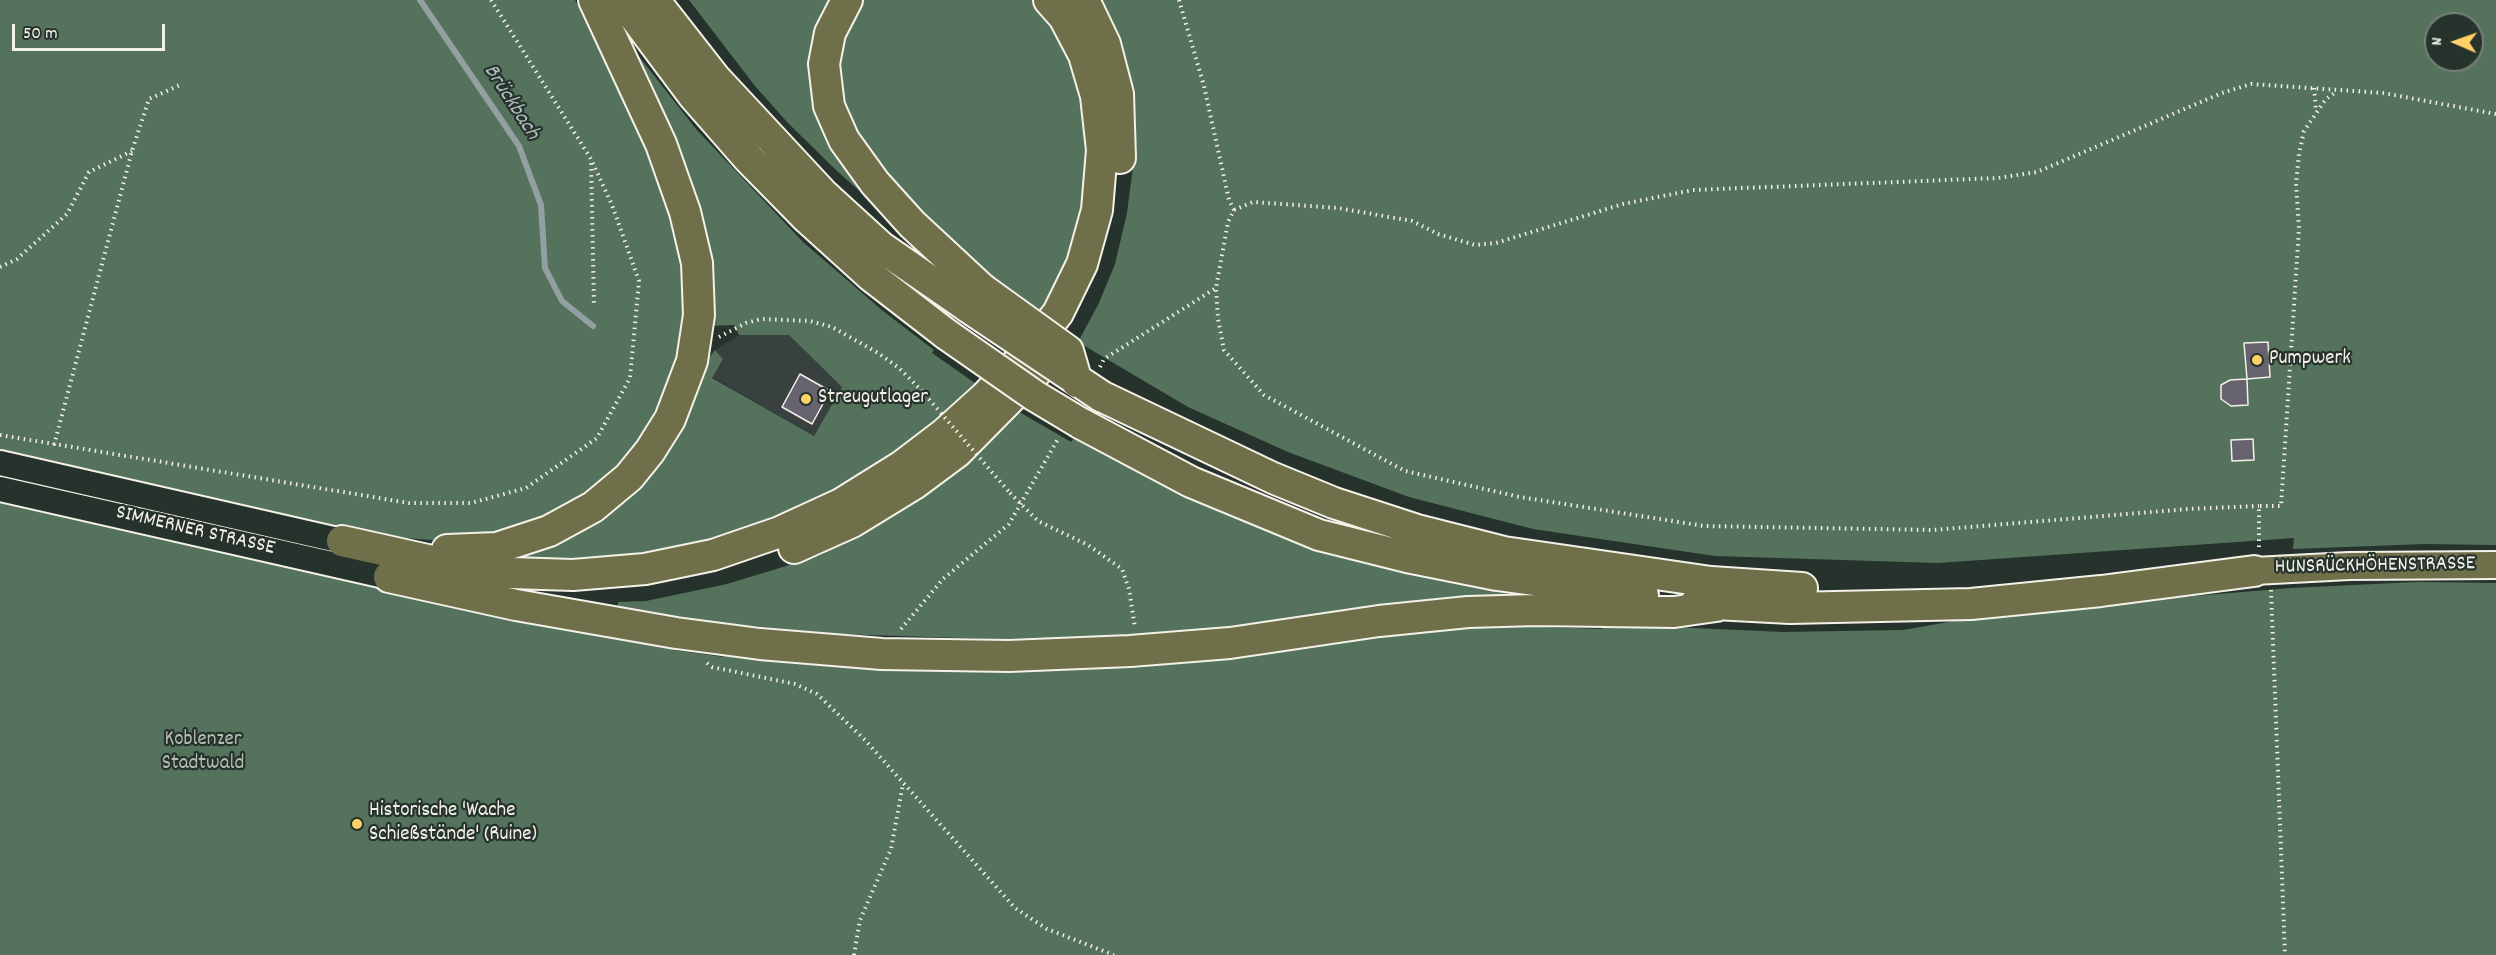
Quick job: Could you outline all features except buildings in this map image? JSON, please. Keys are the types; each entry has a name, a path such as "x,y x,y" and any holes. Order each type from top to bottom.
{"highway":[{"path":"342,541 453,551 497,548 549,531 593,507 628,477 650,451 670,419 692,361 699,315 697,262 685,212 661,144 594,0"},
{"path":"622,0 693,95 749,159 808,219 871,276 1006,377 1069,431 1318,535 1407,557 1497,575 1716,606 1852,608 1971,604 2101,591 2263,570"},
{"path":"654,0 715,78 823,194 881,247 975,298 1092,382 1273,478 1334,503 1417,530 1504,552 1711,582 1787,588 1850,588 2263,570"},
{"path":"847,0 830,33 824,64 829,106 844,140 876,183 975,298"},
{"path":"342,541 450,565 512,573 573,575 645,569 713,555 780,532 841,504 902,466 936,440 985,397 1024,356 1058,314 1082,264 1097,210 1102,150 1096,96 1084,55 1064,17 1049,0"},
{"path":"389,577 513,590 573,592 646,587 717,574 786,552 852,522 914,484 957,452 1002,410 1041,367 1073,321 1099,269 1113,213 1121,149 1118,94 1106,44 1084,0"},
{"path":"389,577 516,605 676,633 760,644 882,654 1009,656 1135,650 1230,643 1378,621 1468,612 1536,610 1674,612 1716,606"}],"main road":[{"name":"HUNSRÜCKHÖHENSTRASSE","path":"2263,570 2349,566 2496,565"}],"street":[{"name":"SIMMERNER STRASSE","path":"0,463 342,541"},
{"name":"SIMMERNER STRASSE","path":"0,489 389,577"}],"path":[{"path":"0,435 409,503 471,503 526,489 597,438 630,378 639,281 612,205 591,159 491,0"},
{"path":"1179,0 1204,86 1229,200 1234,210"},
{"path":"2337,91 2326,99 2304,131 2296,184 2299,228 2281,506 2188,509 1933,530 1704,526 1520,497 1405,471 1264,395 1224,350 1218,319 1216,288 1228,222 1234,210 1253,202 1338,208 1412,221 1438,234 1475,245 1496,243 1623,204 1693,190 1998,178 2037,172 2222,93 2251,84 2383,93 2496,114"},
{"path":"54,445 132,151 149,99 180,85"},
{"path":"2314,88 2316,112"},
{"path":"0,267 17,259 67,214 89,172 132,151"},
{"path":"591,159 594,306"},
{"path":"1092,382 1104,359 1216,288"},
{"path":"717,338 746,323 761,319 792,318 832,327 878,352 899,368 921,390 1022,506 1038,520 1088,545 1122,569 1129,589 1135,624 1135,650"},
{"path":"882,654 936,586 1000,532 1022,506 1069,431"},
{"path":"2259,507 2259,553 2263,570 2285,955"},
{"path":"704,662 712,667 807,688 865,740 1015,908 1030,920 1114,955"},
{"path":"854,955 860,920 891,849 903,784"}],"shaded area":[{"path":"739,335 789,335 842,387 814,436 712,377 723,359 715,350"}],"green space":[{"path":"0,0 575,0 635,116 665,191 686,280 684,336 663,402 642,436 622,462 581,499 515,532 460,542 377,536 0,449"},
{"path":"689,0 837,0 822,29 868,195 864,195 837,171 788,123 755,86"},
{"path":"856,0 1040,0 1059,22 1092,130 1079,246 1044,318 977,273 854,142 832,78"},
{"path":"1094,0 2496,0 2496,545 2425,544 2293,549 2294,538 1938,563 1715,556 1533,529 1409,497 1288,452 1188,407 1078,342 1099,303 1115,264 1127,213 1133,167 1134,127"},
{"path":"619,31 696,129 803,242 883,311 934,350 932,353 982,388 839,497 728,542 581,568 497,556 581,524 715,350 723,359 712,378 814,436 842,387 789,335 739,335 734,325 708,326"},
{"path":"1016,410 1071,442 1074,438 1208,504 1533,594 1533,598 1419,601 1224,632 1088,642 838,634 696,621 618,609 618,602 646,601 727,584 819,556 909,506 955,474"},
{"name":"Koblenzer Stadtwald","path":"0,500 667,640 673,650 724,657 721,647 1331,639 1332,645 1415,630 1488,625 1602,629 1602,624 1783,632 1903,630 1983,616 2062,607 2291,588 2417,582 2496,583 2496,955 0,955"}],"waterway":[{"name":"Brückbach","path":"420,0 519,146 541,205 545,268 562,301 593,326"}],"place":[{"name":"Pumpwerk","path":"2257,360"},
{"name":"Streugutlager","path":"806,399"},
{"name":"Historische 'Wache Schießstände' (Ruine)","path":"357,824"}]}
